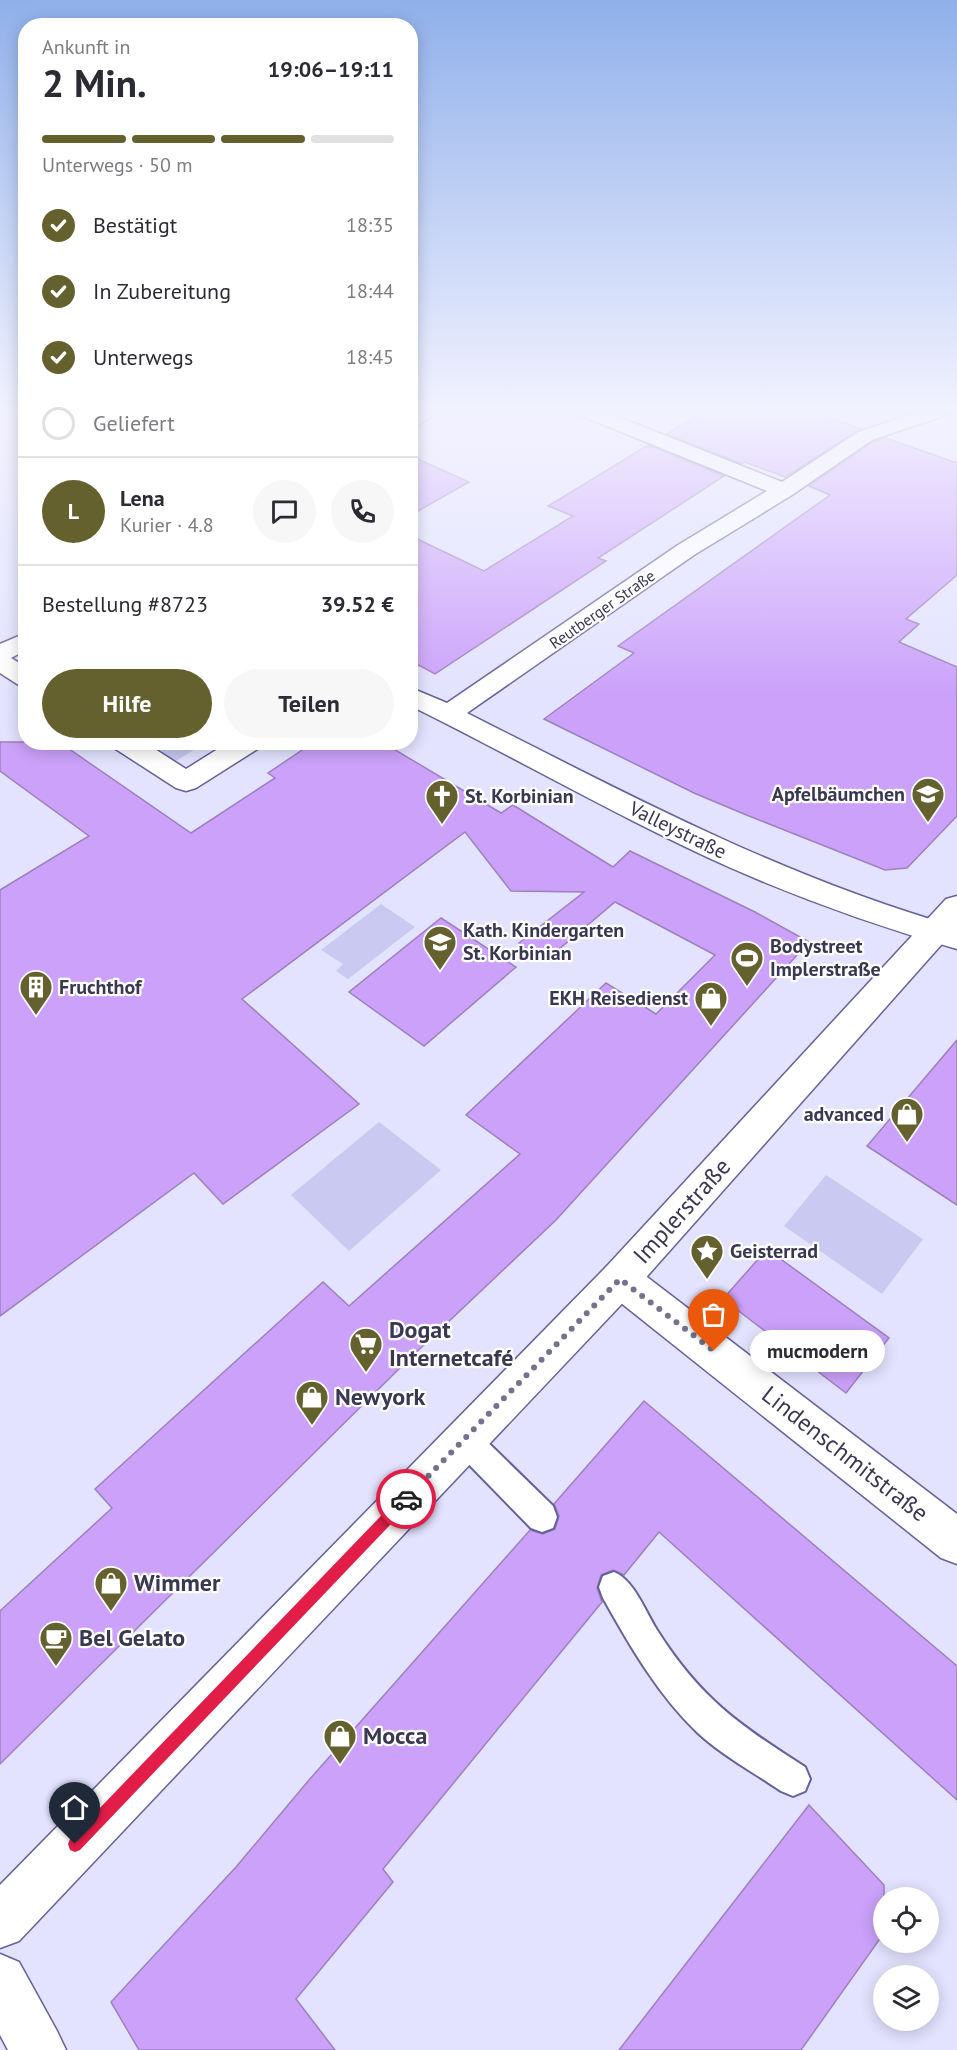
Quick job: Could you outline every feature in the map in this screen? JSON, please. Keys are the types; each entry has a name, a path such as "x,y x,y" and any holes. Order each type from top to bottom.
{"street":[{"name":"Reutberger Straße","path":"449,714 686,550 762,504"},
{"path":"0,654 18,644"},
{"path":"0,662 18,674"},
{"name":"Valleystraße","path":"418,699 652,819 746,862 832,898 946,935"},
{"path":"136,750 186,782 236,750"},
{"name":"Implerstraße","path":"0,1922 620,1279 946,935 957,907"},
{"name":"Lindenschmitstraße","path":"620,1279 957,1542"},
{"path":"6,1992 38,2050"}],"lane":[{"path":"464,1439 542,1517"},
{"path":"614,1587 659,1662 688,1697 727,1735 793,1779"}],"shaded area":[{"path":"160,750 194,750 176,761"},
{"path":"381,904 415,927 348,979 336,971 343,964 321,950"},
{"path":"379,1122 441,1170 349,1251 291,1195"},
{"path":"826,1175 923,1239 882,1294 784,1226"}],"building":[{"path":"418,504 431,504 418,511"},
{"path":"552,504 681,504 598,558 606,561 435,674 418,665 418,539 484,571 573,516 548,506"},
{"path":"818,504 957,504 957,575 906,619 919,624 899,642 957,667 957,816 907,868 885,870 694,793 544,719 634,653 618,646"},
{"path":"0,742 18,742 18,750 71,750 191,833 275,778 268,773 302,750 395,750 501,813 513,805 613,867 630,851 755,912 809,942 556,1220 408,1360 0,1764 0,1611 112,1508 95,1489 323,1282 349,1306 520,1154 466,1115 606,983 656,1014 715,955 615,902 545,961 519,943 584,892 511,891 465,832 242,999 359,1104 223,1204 194,1173 0,1316 0,890 89,836 0,771"},
{"path":"441,918 516,967 424,1046 349,992"},
{"path":"957,1040 957,1205 867,1146"},
{"path":"767,1249 889,1338 846,1393 723,1299"},
{"path":"644,1401 957,1666 957,1800 659,1532 624,1575 613,1570 601,1575 597,1588 602,1602 383,1869 393,1882 296,1999 335,2050 139,2050 111,2002 236,1867 309,1780 530,1530 543,1534 555,1529 559,1516 554,1504"},
{"path":"809,1805 884,1885 884,1887 873,1887 873,1949 801,2050 619,2050"}],"way so far":[{"path":"406,1499 620,1279 714,1351"}],"place":[{"name":"Apfelbäumchen","path":"928,823"},
{"name":"St. Korbinian","path":"442,825"},
{"name":"Kath. Kindergarten St. Korbinian","path":"440,971"},
{"name":"Bodystreet Implerstraße","path":"747,987"},
{"name":"Fruchthof","path":"36,1016"},
{"name":"EKH Reisedienst","path":"711,1027"},
{"name":"advanced","path":"907,1143"},
{"name":"Geisterrad","path":"707,1280"},
{"name":"mucmodern","path":"714,1351"},
{"name":"Dogat Internetcafé","path":"366,1373"},
{"name":"Newyork","path":"312,1426"},
{"name":"Wimmer","path":"111,1612"},
{"name":"Bel Gelato","path":"56,1667"},
{"name":"Mocca","path":"340,1765"}],"route":[{"path":"75,1844 406,1499"}]}
